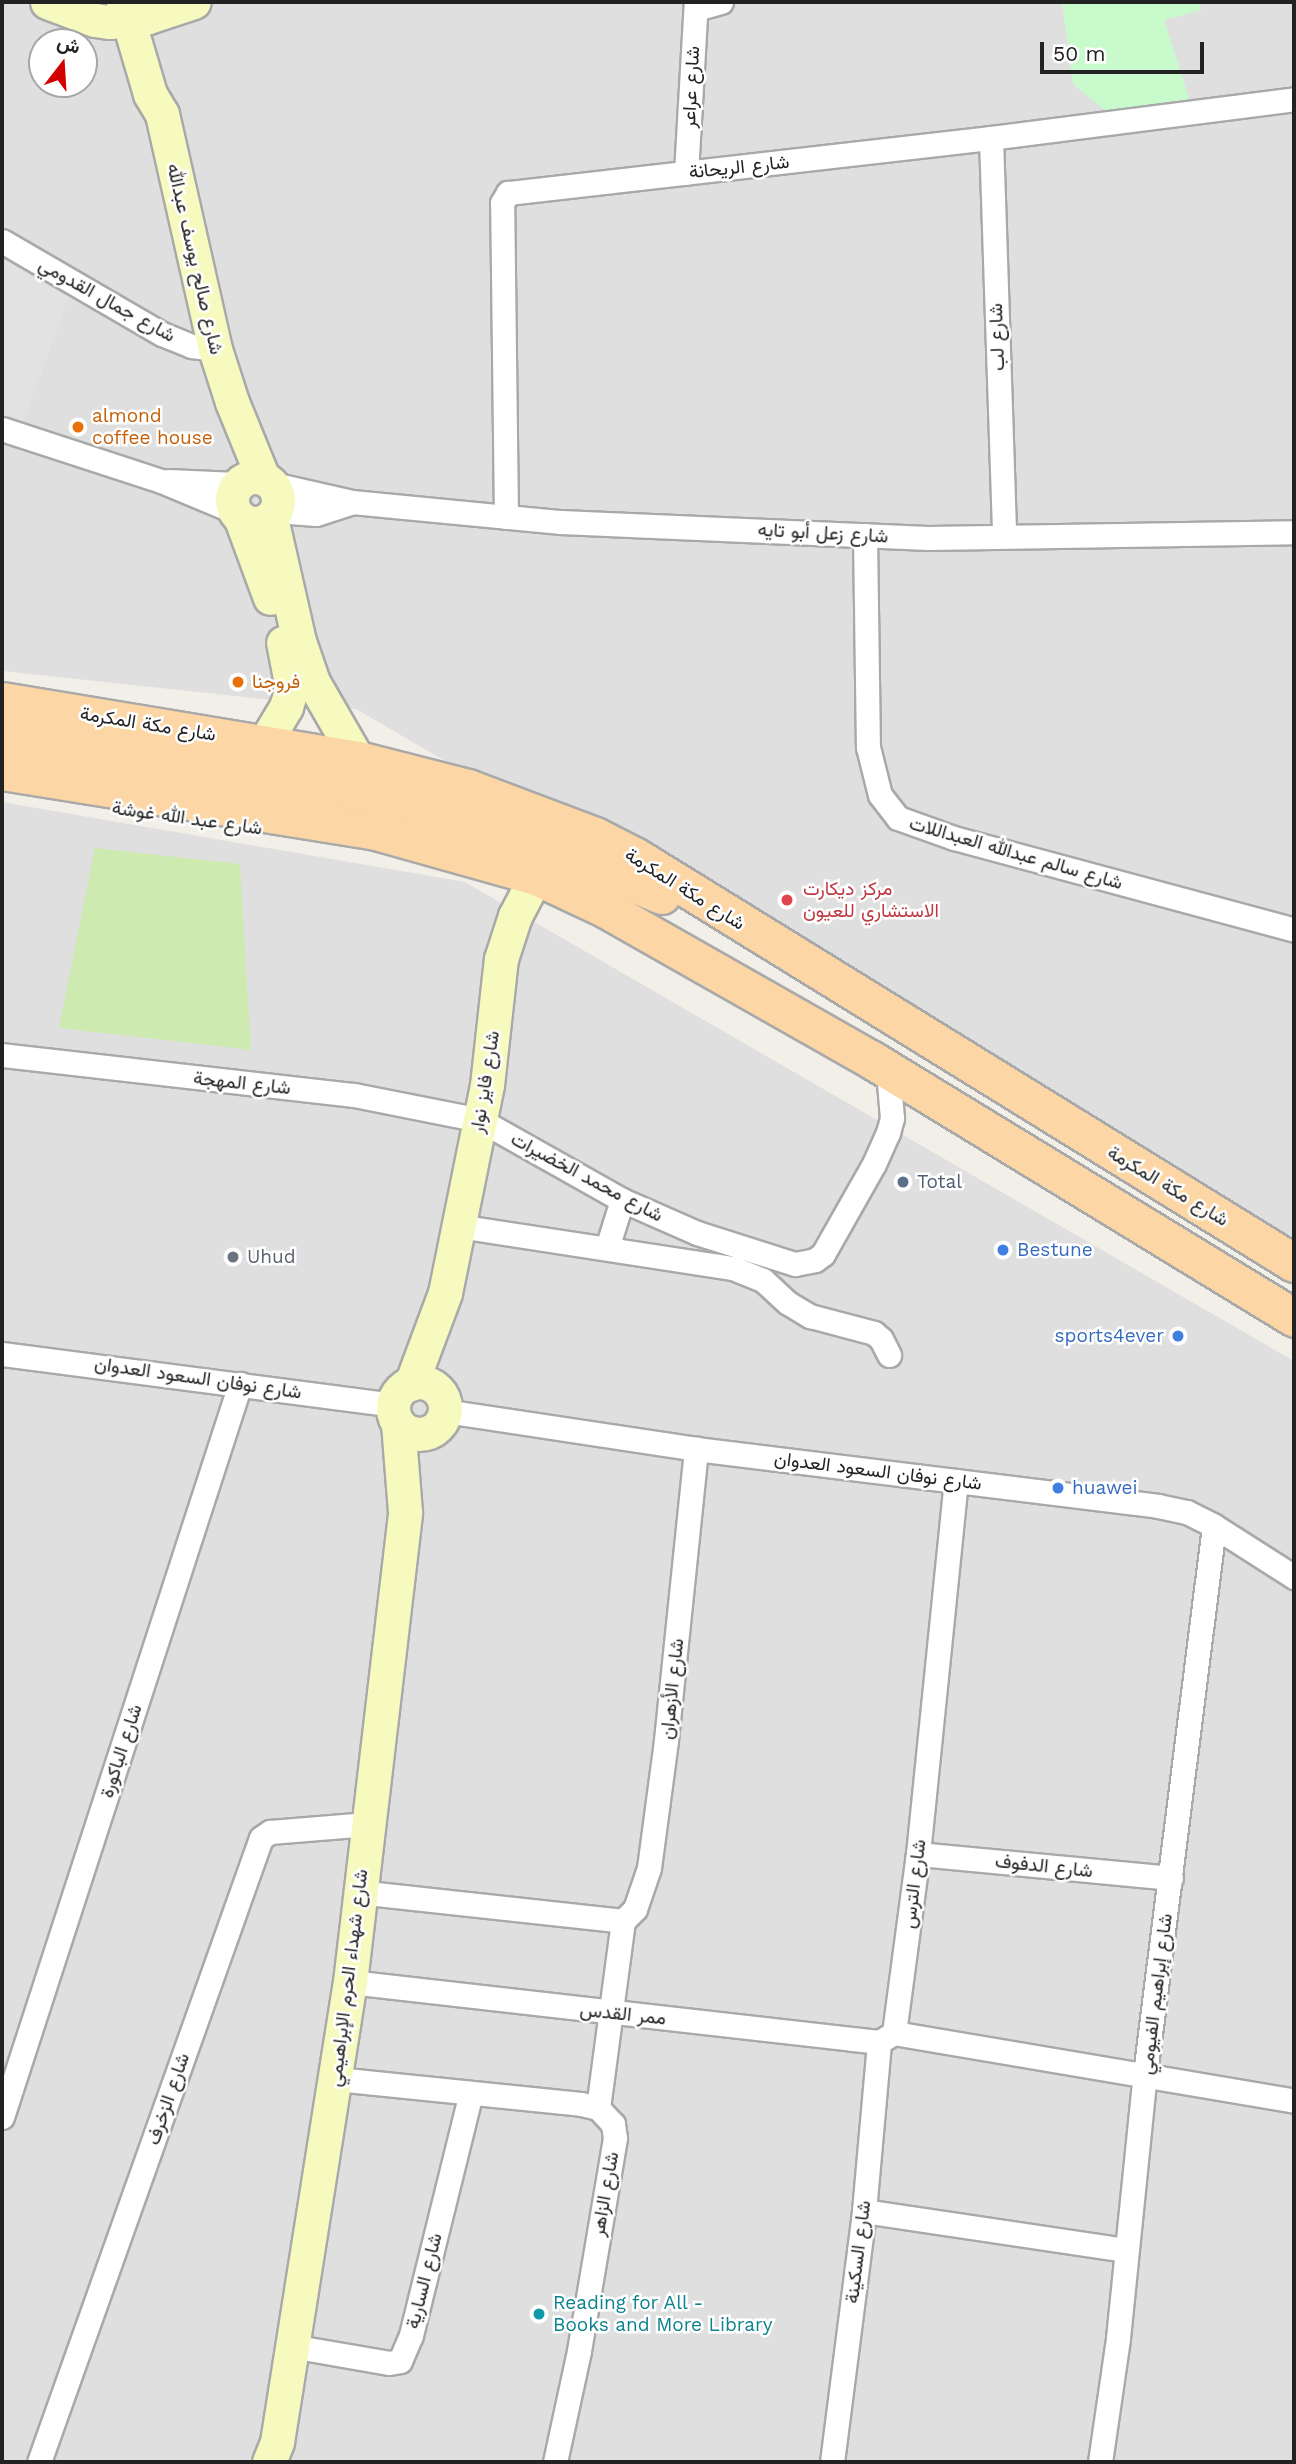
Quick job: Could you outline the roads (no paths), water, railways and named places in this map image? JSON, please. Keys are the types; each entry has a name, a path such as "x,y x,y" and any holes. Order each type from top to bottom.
{"main road":[{"name":"شارع مكة المكرمة","path":"2,701 265,742 358,760 468,788 595,836 636,857 1294,1263"},
{"path":"2,737 360,791 452,814 543,862 778,945"},
{"path":"2,771 372,830 543,862 606,909 888,1071 1294,1318"},
{"name":"شارع عبد الله غوشة","path":"2,792 321,835 372,830"}],"street":[{"path":"47,2 95,20 136,10 194,2"},
{"path":"696,5 721,2"},
{"name":"شارع عراعر","path":"686,173 696,5"},
{"name":"شارع صالح يوسف عبدالله","path":"136,10 150,94 162,114 215,349 232,402 254,498 310,673 331,717 358,760"},
{"name":"شارع الريحانة","path":"506,517 504,197 515,191 991,138 1294,99"},
{"name":"شارع لب","path":"991,138 1004,535"},
{"name":"شارع جمال القدومي","path":"2,241 162,334 191,346 215,349"},
{"name":"شارع زعل أبو تايه","path":"2,429 161,481 254,498 316,514 352,502 506,517 928,538 1294,532"},
{"name":"شارع صالح يوسف عبدالله","path":"254,498 262,572 290,678 286,707 265,742"},
{"name":"شارع سالم عبدالله العبداللات","path":"865,536 868,747 880,795 898,818 954,838 1294,930"},
{"name":"شارع فايز نوار","path":"419,1407 480,1120 492,1051 501,959 514,916 543,862"},
{"name":"شارع المهجة","path":"2,1055 354,1095 480,1120"},
{"name":"شارع محمد الخضيرات","path":"480,1120 622,1200 741,1249 795,1264 815,1260 830,1245 888,1133 893,1102 888,1071"},
{"path":"607,1248 622,1200"},
{"path":"458,1226 607,1248 748,1273 810,1316 874,1334 881,1339 889,1355"},
{"name":"شارع نوفان السعود العدوان","path":"2,1354 419,1407 696,1449 1158,1506 1187,1513 1214,1525 1294,1577"},
{"name":"شارع الباكورة","path":"4,2102 240,1384"},
{"name":"شارع شهداء الحرم الإبراهيمي","path":"275,2455 350,1982 358,1892 419,1407"},
{"name":"شارع الأزهران","path":"598,2108 623,1921 639,1901 649,1868 666,1740 696,1449"},
{"name":"شارع الترس","path":"887,2038 918,1854 956,1481"},
{"name":"شارع إبراهيم الفيومي","path":"1100,2462 1118,2338 1145,2074 1214,1525"},
{"name":"شارع الزخرف","path":"39,2462 261,1838 270,1832 368,1824"},
{"name":"شارع الدفوف","path":"918,1854 1171,1878"},
{"path":"358,1892 623,1921"},
{"name":"ممر القدس","path":"350,1982 611,2013 887,2038"},
{"path":"887,2038 1145,2074 1294,2101"},
{"name":"شارع السكينة","path":"832,2462 887,2038"},
{"path":"336,2079 598,2108"},
{"name":"شارع السارية","path":"291,2346 389,2363 400,2361 411,2335 471,2093"},
{"name":"شارع الزاهر","path":"555,2462 579,2351 615,2138 613,2124 598,2108"},
{"path":"864,2211 1125,2250"}],"place":[{"name":"almond coffee house","path":"78,427"},
{"name":"فروجنا","path":"238,682"},
{"name":"مركز ديكارت الاستشاري للعيون","path":"787,900"},
{"name":"Total","path":"903,1182"},
{"name":"Bestune","path":"1003,1250"},
{"name":"Uhud","path":"233,1257"},
{"name":"sports4ever","path":"1178,1336"},
{"name":"huawei","path":"1058,1488"},
{"name":"Reading for All - Books and More Library","path":"539,2314"}]}
